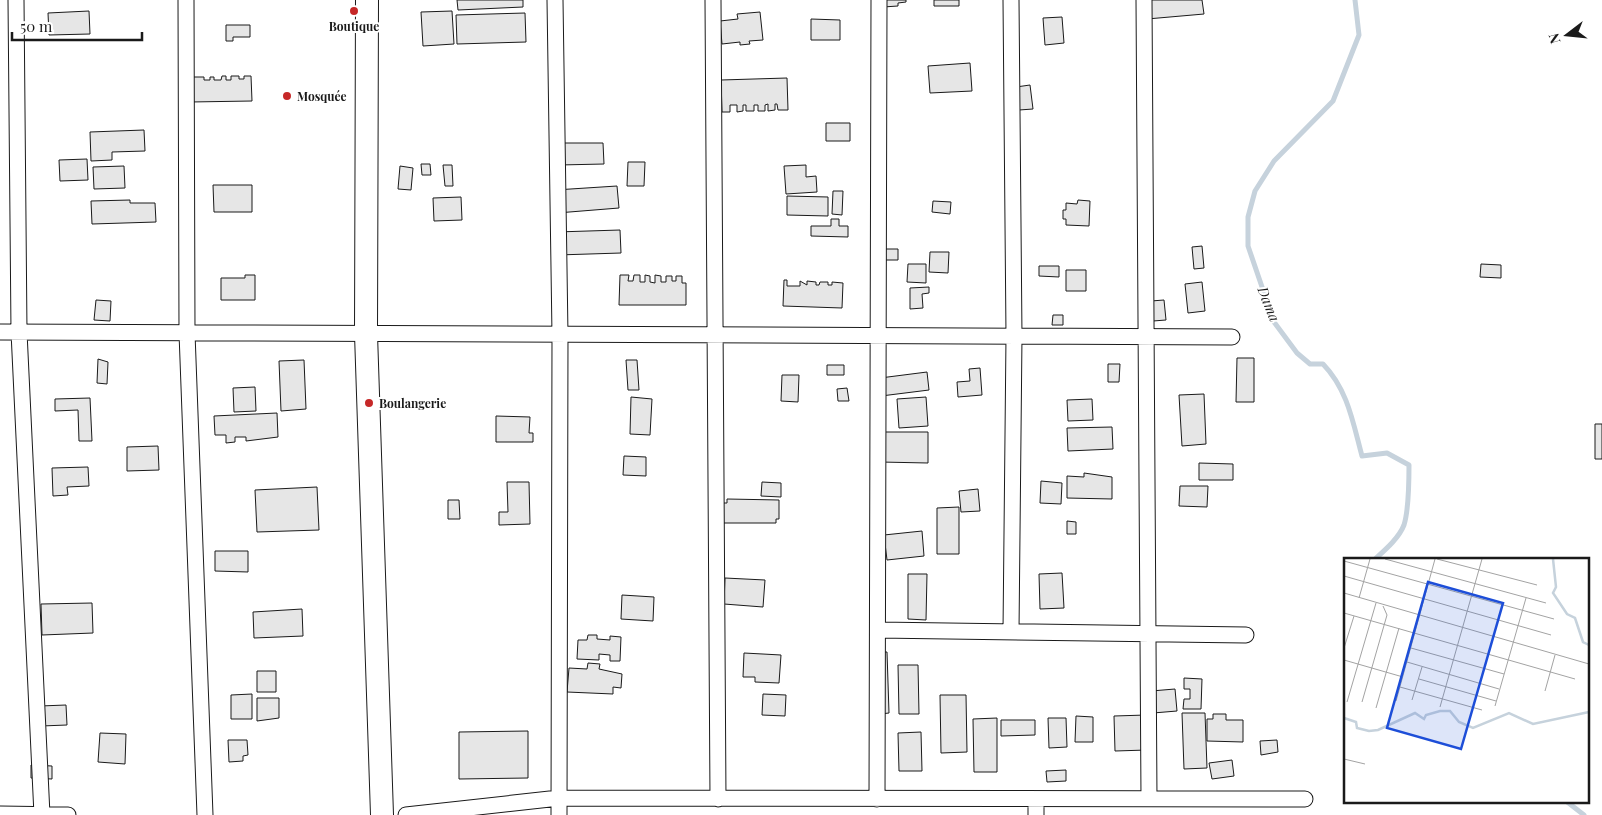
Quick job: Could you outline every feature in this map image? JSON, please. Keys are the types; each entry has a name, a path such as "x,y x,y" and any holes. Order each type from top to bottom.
{"street":[{"path":"16,0 20,332 42,815"},
{"path":"186,0 187,333 205,815"},
{"path":"367,0 366,334 382,815"},
{"path":"555,0 560,335 558,815"},
{"path":"713,0 718,799"},
{"path":"877,799 879,0"},
{"path":"1011,0 1014,336 1011,632"},
{"path":"1144,0 1149,799"},
{"path":"0,332 1232,337"},
{"path":"878,630 1246,634"},
{"path":"406,815 559,798 1305,800"},
{"path":"1036,799 1036,815"},
{"path":"0,814 68,815"}],"building":[{"path":"457,0 523,0 523,7 458,10"},
{"path":"882,0 906,0 906,2 898,3 898,6 883,7"},
{"path":"934,0 959,0 959,6 934,6"},
{"path":"1146,0 1202,0 1204,14 1147,19"},
{"path":"89,11 90,34 49,35 48,13"},
{"path":"452,11 454,44 423,46 421,12"},
{"path":"760,12 763,40 749,41 750,44 740,45 740,42 722,44 720,21 738,19 737,14"},
{"path":"525,13 526,42 457,44 456,15"},
{"path":"1062,17 1064,43 1045,45 1043,18"},
{"path":"811,19 840,20 840,40 811,40"},
{"path":"226,25 250,25 250,37 233,37 233,41 226,41"},
{"path":"970,63 972,91 930,93 928,66"},
{"path":"222,76 226,76 226,80 231,80 231,76 239,76 239,79 244,79 244,76 251,76 252,101 190,102 190,77 204,77 204,80 210,80 210,77 214,77 214,80 221,80"},
{"path":"787,78 788,110 778,110 777,104 775,104 775,110 768,111 768,104 765,105 765,111 758,111 758,105 754,105 754,111 746,111 746,105 743,105 743,111 737,112 737,105 730,105 730,112 722,112 721,80"},
{"path":"1030,85 1033,109 1019,110 1016,87"},
{"path":"826,123 850,123 850,141 826,141"},
{"path":"144,130 145,151 112,152 112,160 91,161 90,132"},
{"path":"559,143 603,143 604,164 559,165"},
{"path":"87,159 88,180 60,181 59,160"},
{"path":"628,162 645,162 644,186 627,186"},
{"path":"421,164 430,164 431,175 422,175"},
{"path":"443,165 452,165 453,186 445,186"},
{"path":"806,165 806,177 816,176 817,192 786,194 784,166"},
{"path":"124,166 125,188 94,189 93,167"},
{"path":"400,166 413,168 411,190 398,189"},
{"path":"213,185 252,185 252,212 214,212"},
{"path":"617,186 619,208 557,213 555,190"},
{"path":"833,191 843,191 842,215 832,214"},
{"path":"787,196 828,197 828,216 787,215"},
{"path":"461,197 462,220 434,221 433,198"},
{"path":"130,200 130,203 155,203 156,222 92,224 91,201"},
{"path":"1078,200 1090,201 1089,226 1066,225 1066,219 1063,219 1063,210 1066,210 1066,203 1077,204"},
{"path":"933,201 951,202 950,214 932,212"},
{"path":"831,219 839,219 839,226 848,226 848,237 811,236 811,226 831,226"},
{"path":"620,230 621,253 557,255 556,232"},
{"path":"1202,246 1204,268 1194,269 1192,247"},
{"path":"879,249 898,249 898,260 879,260"},
{"path":"930,252 949,252 948,273 929,272"},
{"path":"908,264 926,264 926,283 907,282"},
{"path":"1481,264 1501,265 1501,278 1480,277"},
{"path":"1039,266 1059,266 1059,277 1039,276"},
{"path":"1066,270 1086,270 1086,291 1066,291"},
{"path":"245,275 255,275 255,300 221,300 221,278 245,278"},
{"path":"620,275 629,275 628,281 633,281 634,275 640,275 640,282 645,282 645,275 650,276 650,282 655,283 655,275 661,276 661,282 666,282 666,276 672,276 672,281 676,281 676,276 682,276 682,283 686,283 686,305 619,305"},
{"path":"784,280 787,280 787,286 800,286 800,281 807,285 807,281 816,282 816,285 819,285 820,282 828,282 828,285 832,285 832,282 843,283 842,308 783,306"},
{"path":"1202,282 1205,311 1188,313 1185,284"},
{"path":"929,287 929,293 922,294 923,308 910,309 910,288"},
{"path":"96,300 111,301 110,321 94,320"},
{"path":"1164,300 1166,320 1153,321 1151,301"},
{"path":"1053,315 1063,315 1063,325 1052,325"},
{"path":"1237,358 1254,358 1254,402 1236,402"},
{"path":"98,359 108,362 107,384 97,383"},
{"path":"304,360 306,409 281,411 279,361"},
{"path":"626,360 637,360 639,390 628,390"},
{"path":"1108,364 1120,364 1119,382 1108,382"},
{"path":"827,365 844,365 844,375 827,375"},
{"path":"980,368 982,395 958,397 957,382 970,381 969,369"},
{"path":"927,372 929,390 881,396 880,378"},
{"path":"782,375 799,375 798,402 781,401"},
{"path":"255,387 256,411 234,412 233,388"},
{"path":"847,388 849,401 838,401 837,389"},
{"path":"1204,394 1206,444 1182,446 1179,395"},
{"path":"631,397 652,399 650,435 630,434"},
{"path":"926,397 928,426 899,428 897,399"},
{"path":"90,398 92,441 79,441 78,410 55,411 55,399"},
{"path":"1092,399 1093,420 1068,421 1067,400"},
{"path":"277,413 278,437 246,441 246,437 235,437 235,442 226,443 226,435 215,435 214,416"},
{"path":"496,416 530,417 529,433 533,433 533,442 496,442"},
{"path":"1595,424 1602,424 1602,459 1595,459"},
{"path":"1112,427 1113,449 1068,451 1067,428"},
{"path":"881,432 928,432 928,463 880,462"},
{"path":"158,446 159,470 127,471 127,447"},
{"path":"624,456 646,457 646,476 623,475"},
{"path":"1199,463 1233,464 1233,480 1199,480"},
{"path":"88,467 89,486 67,487 68,495 53,496 52,468"},
{"path":"1084,473 1112,477 1112,499 1067,498 1067,476 1084,477"},
{"path":"1041,481 1062,483 1061,504 1040,503"},
{"path":"507,482 529,482 530,524 499,525 499,512 508,512"},
{"path":"762,482 781,483 781,497 761,496"},
{"path":"1180,486 1208,486 1207,507 1179,506"},
{"path":"317,487 319,530 257,532 255,490"},
{"path":"978,489 980,511 961,512 959,491"},
{"path":"727,499 779,500 779,519 776,519 776,523 718,523 718,503 727,503"},
{"path":"448,500 459,500 460,519 448,519"},
{"path":"959,507 959,554 937,554 937,508"},
{"path":"1067,521 1076,522 1076,534 1067,534"},
{"path":"922,531 924,556 887,560 884,535"},
{"path":"215,551 248,551 248,572 215,571"},
{"path":"1062,573 1064,608 1040,609 1039,574"},
{"path":"908,574 927,574 926,620 908,619"},
{"path":"725,578 765,580 763,607 724,604"},
{"path":"622,595 654,597 653,621 621,619"},
{"path":"92,603 93,633 42,635 41,604"},
{"path":"302,609 303,636 254,638 253,612"},
{"path":"588,635 597,635 597,639 610,640 610,636 621,637 620,661 610,661 610,655 599,654 599,660 577,659 578,640 587,640"},
{"path":"877,652 887,652 889,713 880,714"},
{"path":"744,653 781,655 779,683 755,682 755,677 743,677"},
{"path":"588,663 600,664 599,669 622,674 621,688 613,687 613,694 567,692 569,668 587,669"},
{"path":"898,665 918,665 919,714 899,714"},
{"path":"257,671 276,671 276,692 257,692"},
{"path":"1184,678 1202,679 1201,709 1183,709 1184,699 1190,699 1190,689 1184,689"},
{"path":"1175,689 1177,711 1153,713 1151,691"},
{"path":"252,694 252,719 231,719 231,695"},
{"path":"763,694 786,695 785,716 762,715"},
{"path":"940,695 966,695 967,752 941,753"},
{"path":"257,698 279,698 279,718 257,721"},
{"path":"66,705 67,725 41,726 40,706"},
{"path":"1182,713 1205,713 1207,768 1184,769"},
{"path":"1213,714 1226,714 1226,720 1243,720 1243,742 1207,741 1207,719 1213,719"},
{"path":"1146,715 1147,750 1115,751 1114,716"},
{"path":"1076,716 1093,717 1093,742 1075,742"},
{"path":"997,718 997,772 974,772 973,719"},
{"path":"1048,718 1066,718 1067,747 1049,748"},
{"path":"1001,720 1035,720 1035,735 1001,736"},
{"path":"528,731 528,778 459,779 459,732"},
{"path":"921,732 922,771 899,771 898,733"},
{"path":"100,733 126,734 125,764 98,762"},
{"path":"228,740 247,740 248,755 243,756 243,761 229,762"},
{"path":"1277,740 1278,752 1261,755 1260,741"},
{"path":"1232,760 1234,776 1212,779 1209,763"},
{"path":"31,765 52,766 52,779 31,778"},
{"path":"1066,770 1066,781 1047,782 1046,771"}],"waterway":[{"name":"Dama","path":"1355,0 1359,35 1333,101 1274,161 1255,191 1248,217 1248,246 1274,322 1297,353 1310,364 1323,364 1331,374 1349,407 1362,456 1387,453 1409,465 1408,503 1404,525 1395,539 1376,558"},
{"name":"Dama","path":"1567,802 1584,815"}],"place":[{"name":"Boutique","path":"354,11"},
{"name":"Mosquée","path":"287,96"},
{"name":"Boulangerie","path":"369,403"}]}
